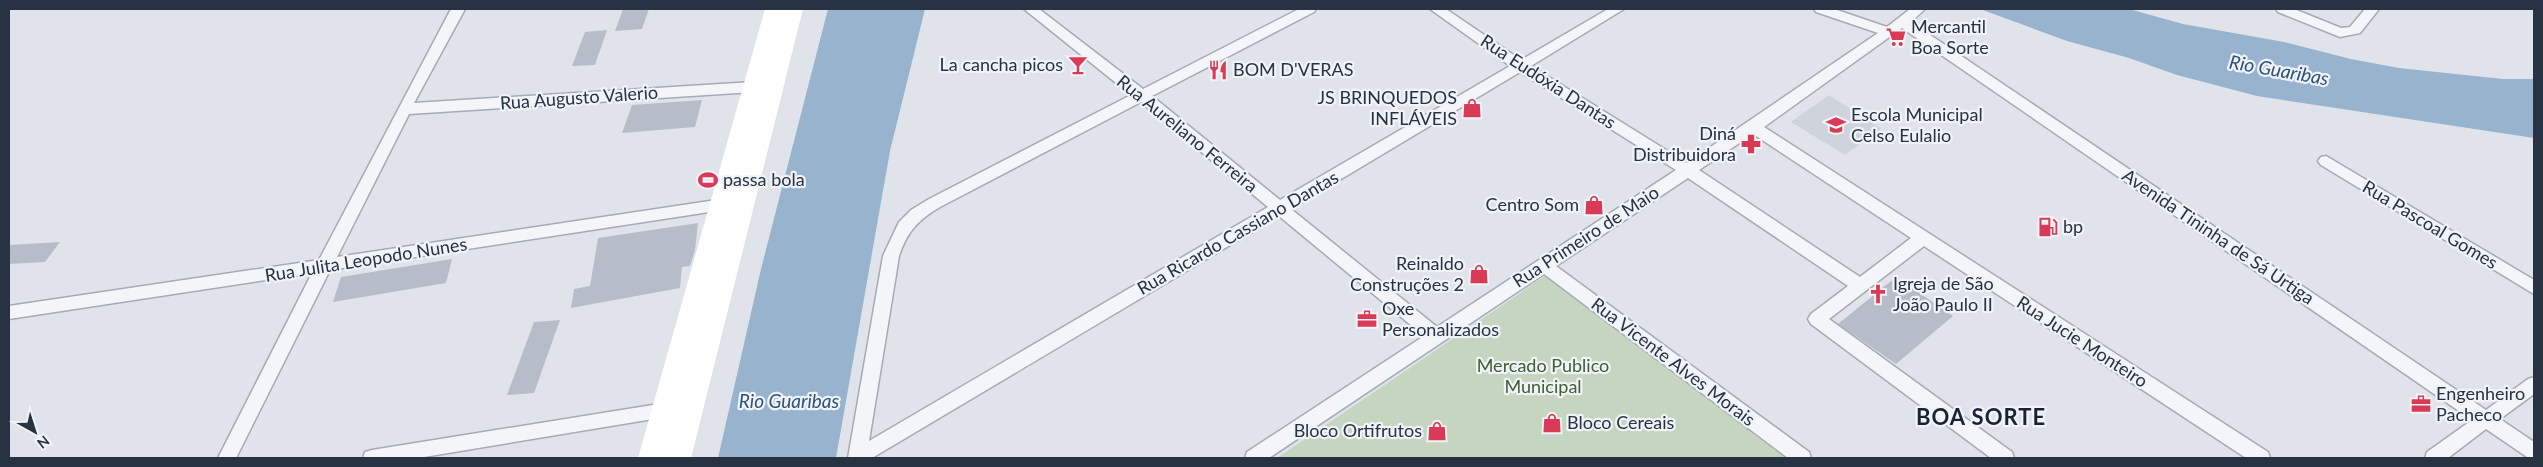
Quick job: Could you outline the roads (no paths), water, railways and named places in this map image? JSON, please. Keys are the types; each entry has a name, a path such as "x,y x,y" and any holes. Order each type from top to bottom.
{"main road":[{"path":"652,458 723,205 775,9"},
{"path":"677,458 793,9"}],"street":[{"path":"227,458 404,109 458,9"},
{"name":"Rua Aureliano Ferreira","path":"1031,9 1141,95 1279,210 1436,336"},
{"name":"Rua Eudóxia Dantas","path":"1437,9 1520,66 1687,170 1860,286"},
{"name":"Rua Ricardo Cassiano Dantas","path":"858,457 1617,9"},
{"path":"1821,9 1889,32"},
{"path":"2283,9 2340,33 2355,30 2372,9"},
{"path":"858,457 891,256 896,238 908,220 946,197 1301,10"},
{"name":"Rua Primeiro de Maio","path":"1254,458 1753,127 1912,14"},
{"name":"Avenida Tininha de Sá Urtiga","path":"1912,14 2534,452"},
{"name":"Rua Augusto Valerio","path":"404,109 754,87"},
{"name":"Rua Jucie Monteiro","path":"1753,127 2261,458"},
{"name":"Rua Pascoal Gomes","path":"2326,161 2534,288"},
{"name":"Rua Julita Leopodo Nunes","path":"9,314 723,205"},
{"path":"1923,238 1817,319 2006,458"},
{"name":"Rua Vicente Alves Morais","path":"1544,265 1802,458"},
{"path":"2434,458 2534,384"},
{"path":"372,458 665,410"}],"water":[{"name":"Rio Guaribas","path":"828,9 925,9 890,151 836,458 718,458 761,269"},
{"name":"Rio Guaribas","path":"1980,9 2129,9 2183,24 2284,42 2351,59 2399,68 2503,79 2534,79 2534,138 2257,96 2177,75 2129,58 2067,41"}],"place":[{"name":"Mercantil Boa Sorte","path":"1896,37"},
{"name":"La cancha picos","path":"1078,65"},
{"name":"BOM D'VERAS","path":"1218,70"},
{"name":"JS BRINQUEDOS INFLÁVEIS","path":"1472,108"},
{"name":"Escola Municipal Celso Eulalio","path":"1836,125"},
{"name":"Diná Distribuidora","path":"1751,144"},
{"name":"passa bola","path":"708,180"},
{"name":"Centro Som","path":"1594,205"},
{"name":"bp","path":"2048,227"},
{"name":"Reinaldo Construções 2","path":"1479,274"},
{"name":"Igreja de São João Paulo II","path":"1878,294"},
{"name":"Oxe Personalizados","path":"1367,319"},
{"name":"Engenheiro Pacheco","path":"2421,404"},
{"name":"Bloco Cereais","path":"1552,423"},
{"name":"Bloco Ortifrutos","path":"1437,431"}],"district":[{"name":"BOA SORTE","path":"1981,417"}],"park label":[{"name":"Mercado Publico Municipal","path":"1543,376"}]}
